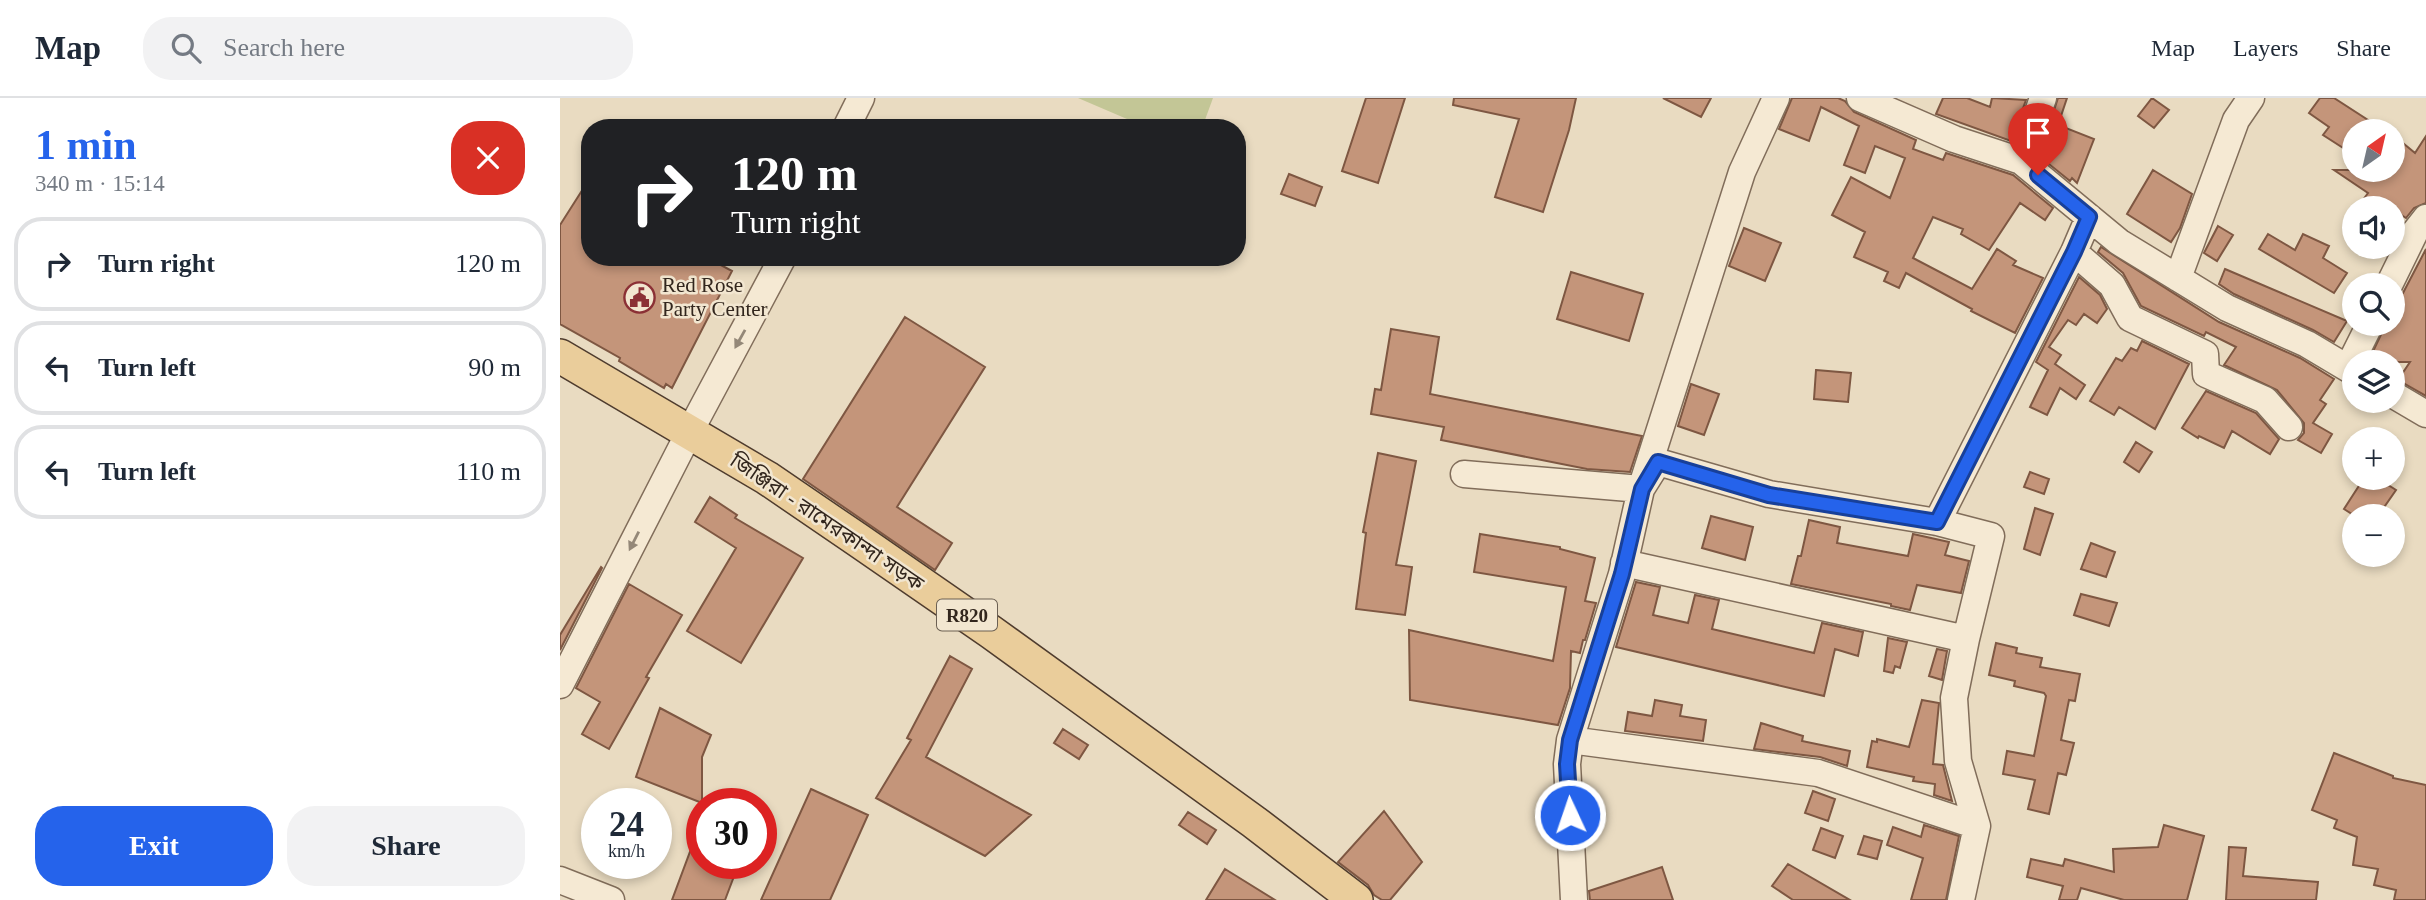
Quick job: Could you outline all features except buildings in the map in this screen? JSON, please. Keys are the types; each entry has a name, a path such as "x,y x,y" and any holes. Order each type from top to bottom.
{"main road":[{"name":"জিঞ্জিরা - রামেরকান্দা সড়ক","path":"560,356 767,478 991,632 1254,822 1356,900"}],"street":[{"path":"850,119 861,98"},
{"path":"1574,900 1567,764 1570,740 1624,563 1642,489 1742,172 1776,98"},
{"path":"1860,98 1954,139 2021,161 2119,242 2227,307 2307,344 2342,365"},
{"path":"2021,161 2043,98"},
{"path":"2178,278 2236,120 2251,98"},
{"path":"1937,522 2074,252 2089,217"},
{"path":"2395,273 2415,232 2426,218"},
{"path":"2074,252 2112,285 2130,318 2205,354 2206,374 2265,400 2289,427"},
{"path":"560,685 778,266"},
{"path":"2405,402 2426,414"},
{"path":"1642,489 1658,462 1769,495 1937,522 1991,536 1954,698 1958,761 1977,826 1961,900"},
{"path":"1464,474 1642,489"},
{"path":"1624,563 1966,639"},
{"path":"1570,740 1818,773 1977,826"},
{"path":"560,880 611,900"}],"green space":[{"path":"1078,98 1213,98 1205,119 1127,119"}],"place":[{"name":"Red Rose Party Center","path":"639,297"}],"route":[{"path":"1570,815 1567,764 1570,740 1622,574 1642,489 1658,462 1769,495 1937,522 2074,252 2089,217 2038,175"}]}
